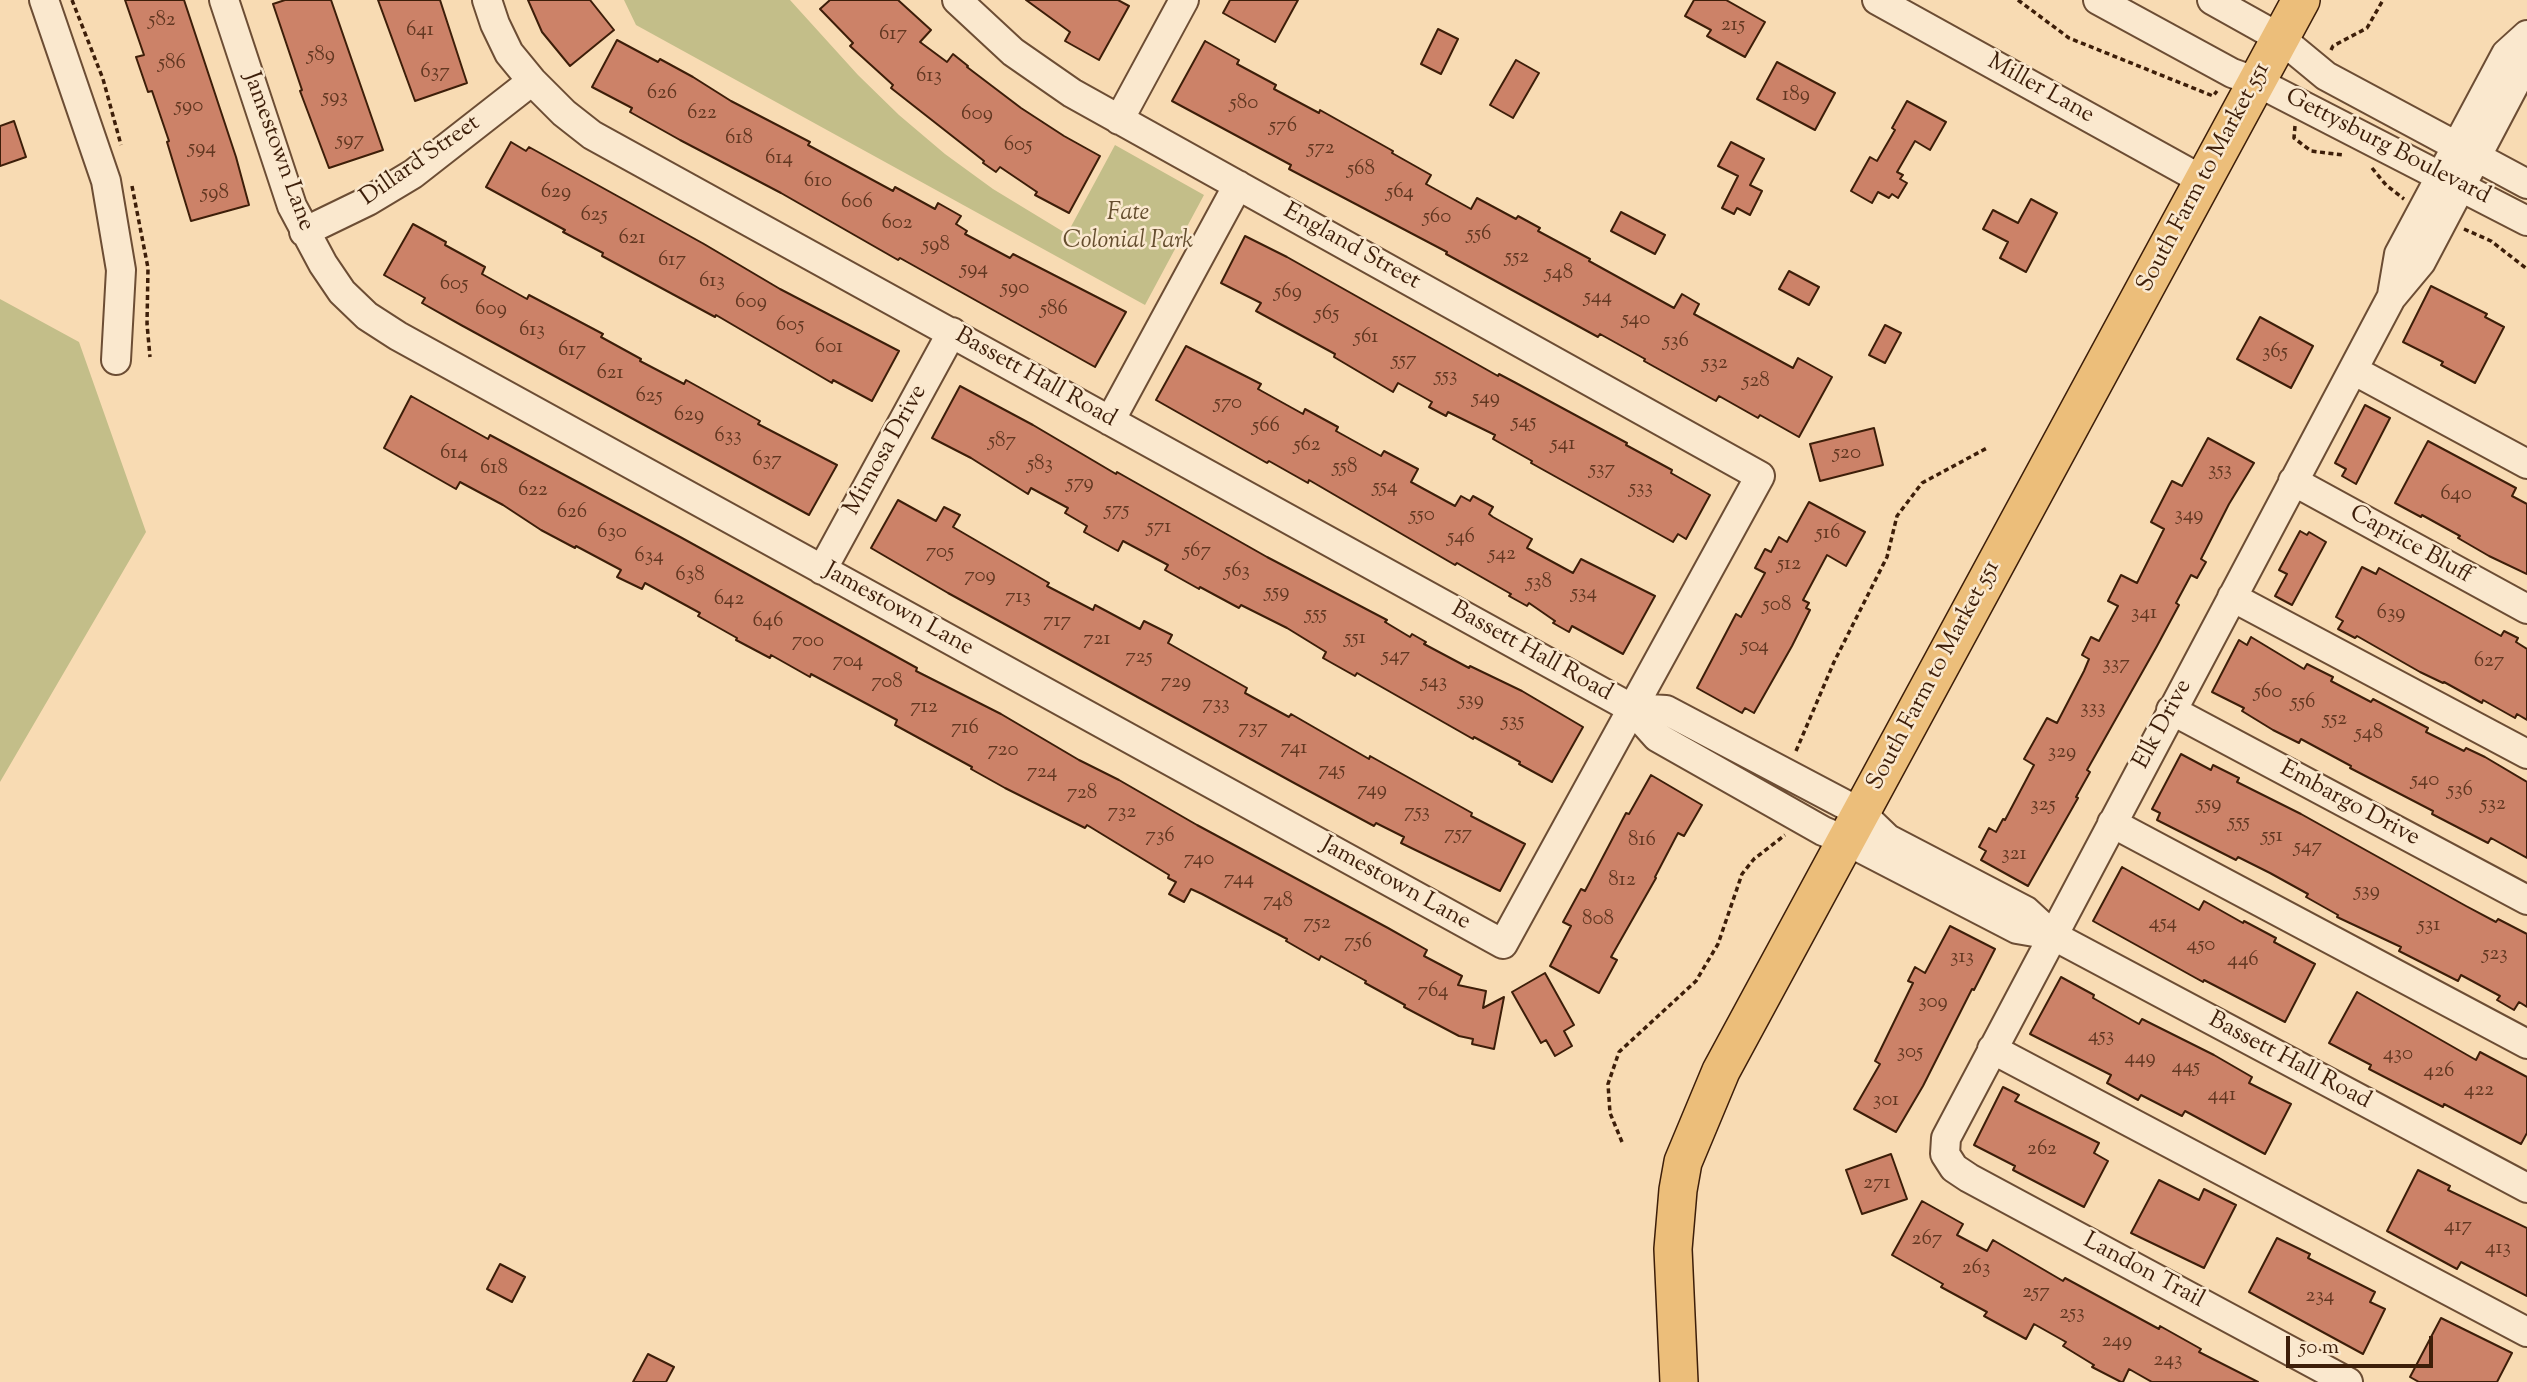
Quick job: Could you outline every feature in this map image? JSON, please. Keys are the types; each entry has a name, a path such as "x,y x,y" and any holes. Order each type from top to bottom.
{"main road":[{"name":"South Farm to Market 551","path":"1679,1382 1673,1249 1683,1161 1721,1071 2301,0"}],"street":[{"path":"44,0 106,181 121,270 116,360"},
{"name":"Jamestown Lane","path":"225,0 283,182 304,232 342,292 367,316 398,336 1503,944 1631,708"},
{"name":"Bassett Hall Road","path":"486,0 509,52 532,81 564,113 592,135 1631,708 1667,710 1854,827 1888,839 2026,911 2052,935 2527,1188"},
{"name":"England Street","path":"957,0 1013,52 1044,75 1119,120 1760,476 1631,708"},
{"path":"1119,120 1184,0"},
{"name":"Miller Lane","path":"1877,0 2204,181"},
{"name":"Gettysburg Boulevard","path":"2098,0 2232,73 2304,105 2527,221"},
{"name":"Gettysburg Boulevard","path":"2211,0 2280,37 2320,71 2527,184"},
{"path":"2467,152 2506,54 2527,35"},
{"path":"2467,152 2519,76 2527,49"},
{"name":"Dillard Street","path":"304,232 368,201 413,174 532,81"},
{"name":"Elk Drive","path":"1945,1154 1949,1131 2391,298 2399,254 2433,214 2467,152"},
{"path":"1110,421 1238,186"},
{"name":"Mimosa Drive","path":"822,570 952,332"},
{"path":"2353,370 2527,464"},
{"name":"Caprice Bluff","path":"2293,481 2527,609"},
{"path":"2232,597 2527,754"},
{"name":"Embargo Drive","path":"2171,710 2527,900"},
{"path":"2112,823 2527,1044"},
{"path":"1992,1049 2527,1332"},
{"name":"Landon Trail","path":"1945,1154 1954,1168 1969,1178 2348,1382"}],"path":[{"path":"2018,0 2069,38 2213,96"},
{"path":"2320,71 2333,46 2367,28 2383,0"},
{"path":"2304,105 2295,121 2294,138 2311,151 2354,156"},
{"path":"2369,164 2404,200 2491,241 2527,269"}],"green space":[{"name":"Fate Colonial Park","path":"624,0 790,0 858,75 945,154 993,189 1067,234 1115,145 1204,195 1145,305 636,25"},
{"path":"0,299 79,342 146,532 0,782"}],"building":[{"path":"125,0 184,0 236,157 249,205 191,221 167,142 169,141 152,91 148,92 136,57 144,55"},
{"path":"285,0 331,0 383,150 329,168 300,91 302,90 273,4"},
{"path":"378,0 440,0 467,83 415,101"},
{"path":"528,0 590,0 614,30 570,66 542,32"},
{"path":"830,0 898,0 931,30 920,42 947,62 953,54 1021,108 1100,156 1069,213 1035,195 1037,192 1000,167 996,172 983,163 984,161 891,88 893,85 850,46 853,43 820,9"},
{"path":"1026,0 1118,0 1129,6 1099,60 1065,41 1070,32"},
{"path":"1230,0 1298,0 1275,42 1223,13"},
{"path":"1694,0 1726,0 1765,22 1745,57 1707,36 1711,30 1685,16"},
{"path":"1438,29 1458,39 1441,74 1421,64"},
{"path":"617,40 693,77 731,101 810,142 808,145 893,191 895,187 935,209 938,203 961,216 956,224 967,231 965,234 1010,258 1013,254 1126,312 1095,367 680,140 630,112 632,108 592,87"},
{"path":"1205,41 1239,60 1237,64 1276,85 1274,89 1319,113 1320,110 1431,175 1426,184 1471,209 1477,198 1516,219 1518,216 1540,228 1538,231 1674,308 1682,294 1699,304 1694,314 1793,368 1798,358 1832,377 1799,437 1719,396 1716,401 1600,334 1598,337 1446,254 1447,252 1289,169 1291,165 1172,101"},
{"path":"1516,60 1539,73 1513,118 1490,105"},
{"path":"1777,62 1835,93 1815,130 1757,99"},
{"path":"1907,101 1946,122 1930,150 1915,141 1897,172 1903,175 1900,179 1907,183 1898,198 1892,194 1889,198 1878,192 1872,203 1851,191 1870,157 1877,161 1895,130 1892,128"},
{"path":"14,121 26,157 0,166 0,126"},
{"path":"511,142 526,151 529,147 780,289 899,351 872,401 833,380 832,383 716,315 715,317 602,256 603,253 563,232 565,230 486,187"},
{"path":"1731,142 1764,159 1750,185 1762,191 1750,215 1737,208 1734,214 1722,208 1738,176 1718,166"},
{"path":"2031,199 2057,213 2026,272 2000,258 2008,242 1983,229 1993,210 2018,223"},
{"path":"1621,212 1665,235 1655,254 1611,231"},
{"path":"413,224 485,267 482,274 527,299 529,295 603,334 601,337 641,359 640,361 684,384 686,380 760,421 758,424 837,465 809,515 422,303 425,298 384,275"},
{"path":"1245,236 1498,376 1499,374 1627,443 1626,445 1710,495 1686,539 1678,534 1673,542 1531,463 1532,461 1493,439 1495,435 1448,412 1446,416 1429,407 1432,402 1398,383 1393,392 1334,357 1335,354 1256,311 1261,303 1221,283"},
{"path":"1789,271 1819,287 1809,305 1779,289"},
{"path":"2431,286 2487,314 2485,317 2504,327 2475,383 2441,365 2443,362 2403,342"},
{"path":"2260,317 2313,346 2291,388 2237,359"},
{"path":"1885,325 1901,333 1885,363 1869,355"},
{"path":"1186,346 1261,384 1258,389 1303,414 1305,409 1338,427 1336,431 1381,456 1384,451 1418,469 1411,482 1455,506 1461,496 1470,501 1473,496 1493,507 1489,514 1532,539 1527,548 1573,573 1581,559 1655,596 1623,654 1572,626 1569,632 1553,623 1555,621 1529,603 1527,606 1509,596 1511,594 1457,563 1455,565 1309,480 1308,483 1269,461 1267,463 1156,400"},
{"path":"960,386 1267,557 1387,620 1385,622 1410,637 1412,634 1426,642 1424,644 1469,668 1470,666 1522,691 1583,727 1552,782 1357,673 1355,676 1323,658 1326,652 1287,628 1241,605 1239,608 1200,587 1199,589 1165,570 1168,565 1123,541 1118,551 1084,532 1087,526 1065,513 1068,508 1031,488 1028,494 971,458 932,438"},
{"path":"411,396 488,439 490,435 682,538 917,668 916,671 1001,714 1079,760 1427,950 1424,956 1462,976 1458,985 1486,991 1483,1008 1504,997 1494,1049 1472,1044 1473,1039 1459,1036 1404,1007 1405,1005 1365,983 1366,981 1321,956 1319,960 1286,941 1287,939 1202,894 1191,889 1184,902 1169,894 1176,882 1168,878 1169,875 1087,825 1085,828 1005,788 895,725 897,720 811,674 810,677 771,655 770,658 736,640 737,638 698,616 700,613 645,583 642,589 617,577 621,570 541,530 503,505 460,482 456,489 384,448"},
{"path":"2365,405 2390,418 2356,484 2342,476 2346,469 2335,463"},
{"path":"1874,428 1883,465 1820,481 1810,444"},
{"path":"2208,438 2254,463 2201,559 2206,562 2197,578 2191,575 2176,603 2179,605 2087,770 2090,772 2076,797 2078,798 2028,886 1981,860 1986,851 1979,847 1989,828 1996,832 2003,819 2005,820 2034,765 2024,759 2047,718 2057,723 2089,659 2082,655 2091,637 2099,641 2118,606 2108,601 2121,575 2137,583 2164,529 2151,522 2172,481 2182,486"},
{"path":"2428,441 2516,488 2512,496 2527,504 2527,574 2489,556 2422,515 2421,517 2395,503"},
{"path":"898,500 936,521 944,507 960,515 953,527 1049,583 1047,586 1093,610 1095,605 1140,629 1144,621 1172,635 1168,643 1247,688 1245,693 1289,717 1291,714 1369,759 1370,756 1472,813 1471,816 1525,844 1500,891 1401,843 1404,837 1376,823 1374,826 1296,784 871,548"},
{"path":"1809,502 1865,532 1846,566 1827,555 1803,600 1809,603 1806,608 1810,610 1792,646 1754,713 1745,708 1742,713 1697,688 1736,614 1741,617 1765,573 1755,568 1765,549 1771,552 1779,537 1787,542"},
{"path":"2300,531 2307,535 2309,532 2326,542 2292,605 2275,596 2287,574 2279,570"},
{"path":"2362,567 2376,574 2379,568 2501,636 2504,631 2518,638 2516,642 2527,649 2527,720 2517,714 2515,718 2483,700 2482,703 2357,636 2355,638 2338,629 2343,621 2336,617"},
{"path":"2251,637 2304,669 2307,664 2333,677 2331,681 2371,702 2373,699 2428,728 2426,732 2464,751 2466,748 2485,757 2527,782 2527,858 2491,838 2488,843 2432,814 2433,811 2301,739 2299,743 2273,730 2242,711 2244,708 2212,692 2239,640 2247,645"},
{"path":"2181,754 2211,770 2213,765 2239,778 2237,782 2301,814 2496,922 2498,919 2527,934 2527,1007 2519,1002 2514,1010 2497,1000 2500,996 2461,975 2458,981 2399,951 2401,947 2337,917 2338,915 2306,897 2308,894 2270,873 2238,857 2236,860 2157,820 2160,813 2152,809"},
{"path":"1651,775 1702,805 1684,836 1678,833 1611,957 1617,960 1599,993 1550,966 1571,926 1563,922 1581,889 1585,891 1626,813 1629,814"},
{"path":"2122,867 2199,910 2204,901 2243,923 2244,921 2276,938 2274,942 2315,964 2285,1022 2204,980 2203,982 2093,921"},
{"path":"1950,926 1995,949 1896,1132 1854,1109 1880,1064 1875,1061 1913,983 1908,981 1915,967 1925,973"},
{"path":"1545,973 1574,1025 1564,1031 1572,1046 1555,1056 1546,1040 1541,1043 1512,992"},
{"path":"2061,977 2139,1024 2142,1019 2214,1055 2252,1077 2249,1083 2291,1104 2265,1154 2185,1111 2182,1116 2141,1095 2138,1100 2107,1083 2111,1075 2030,1034"},
{"path":"2357,992 2476,1060 2480,1052 2527,1077 2527,1133 2521,1144 2369,1069 2371,1065 2329,1043"},
{"path":"2003,1087 2019,1095 2015,1101 2099,1143 2094,1153 2108,1161 2084,1207 2013,1170 2015,1166 1974,1145"},
{"path":"1891,1154 1907,1199 1862,1214 1846,1170"},
{"path":"2418,1170 2450,1186 2448,1190 2527,1228 2527,1296 2461,1262 2457,1269 2387,1231"},
{"path":"2159,1180 2199,1200 2204,1189 2236,1205 2204,1268 2131,1233"},
{"path":"1922,1201 1963,1224 1957,1235 1987,1251 1993,1240 2063,1281 2065,1278 2159,1329 2160,1326 2201,1349 2199,1352 2258,1382 2152,1382 2129,1369 2121,1382 2092,1367 2094,1365 2063,1346 2066,1342 2034,1324 2026,1339 1984,1316 1987,1312 1941,1287 1943,1284 1892,1255"},
{"path":"2277,1238 2310,1254 2308,1258 2375,1292 2370,1302 2385,1309 2363,1354 2249,1292"},
{"path":"500,1264 525,1277 512,1302 487,1289"},
{"path":"2441,1318 2512,1353 2497,1382 2419,1382 2410,1377"},
{"path":"648,1354 674,1367 666,1382 633,1382"}]}
